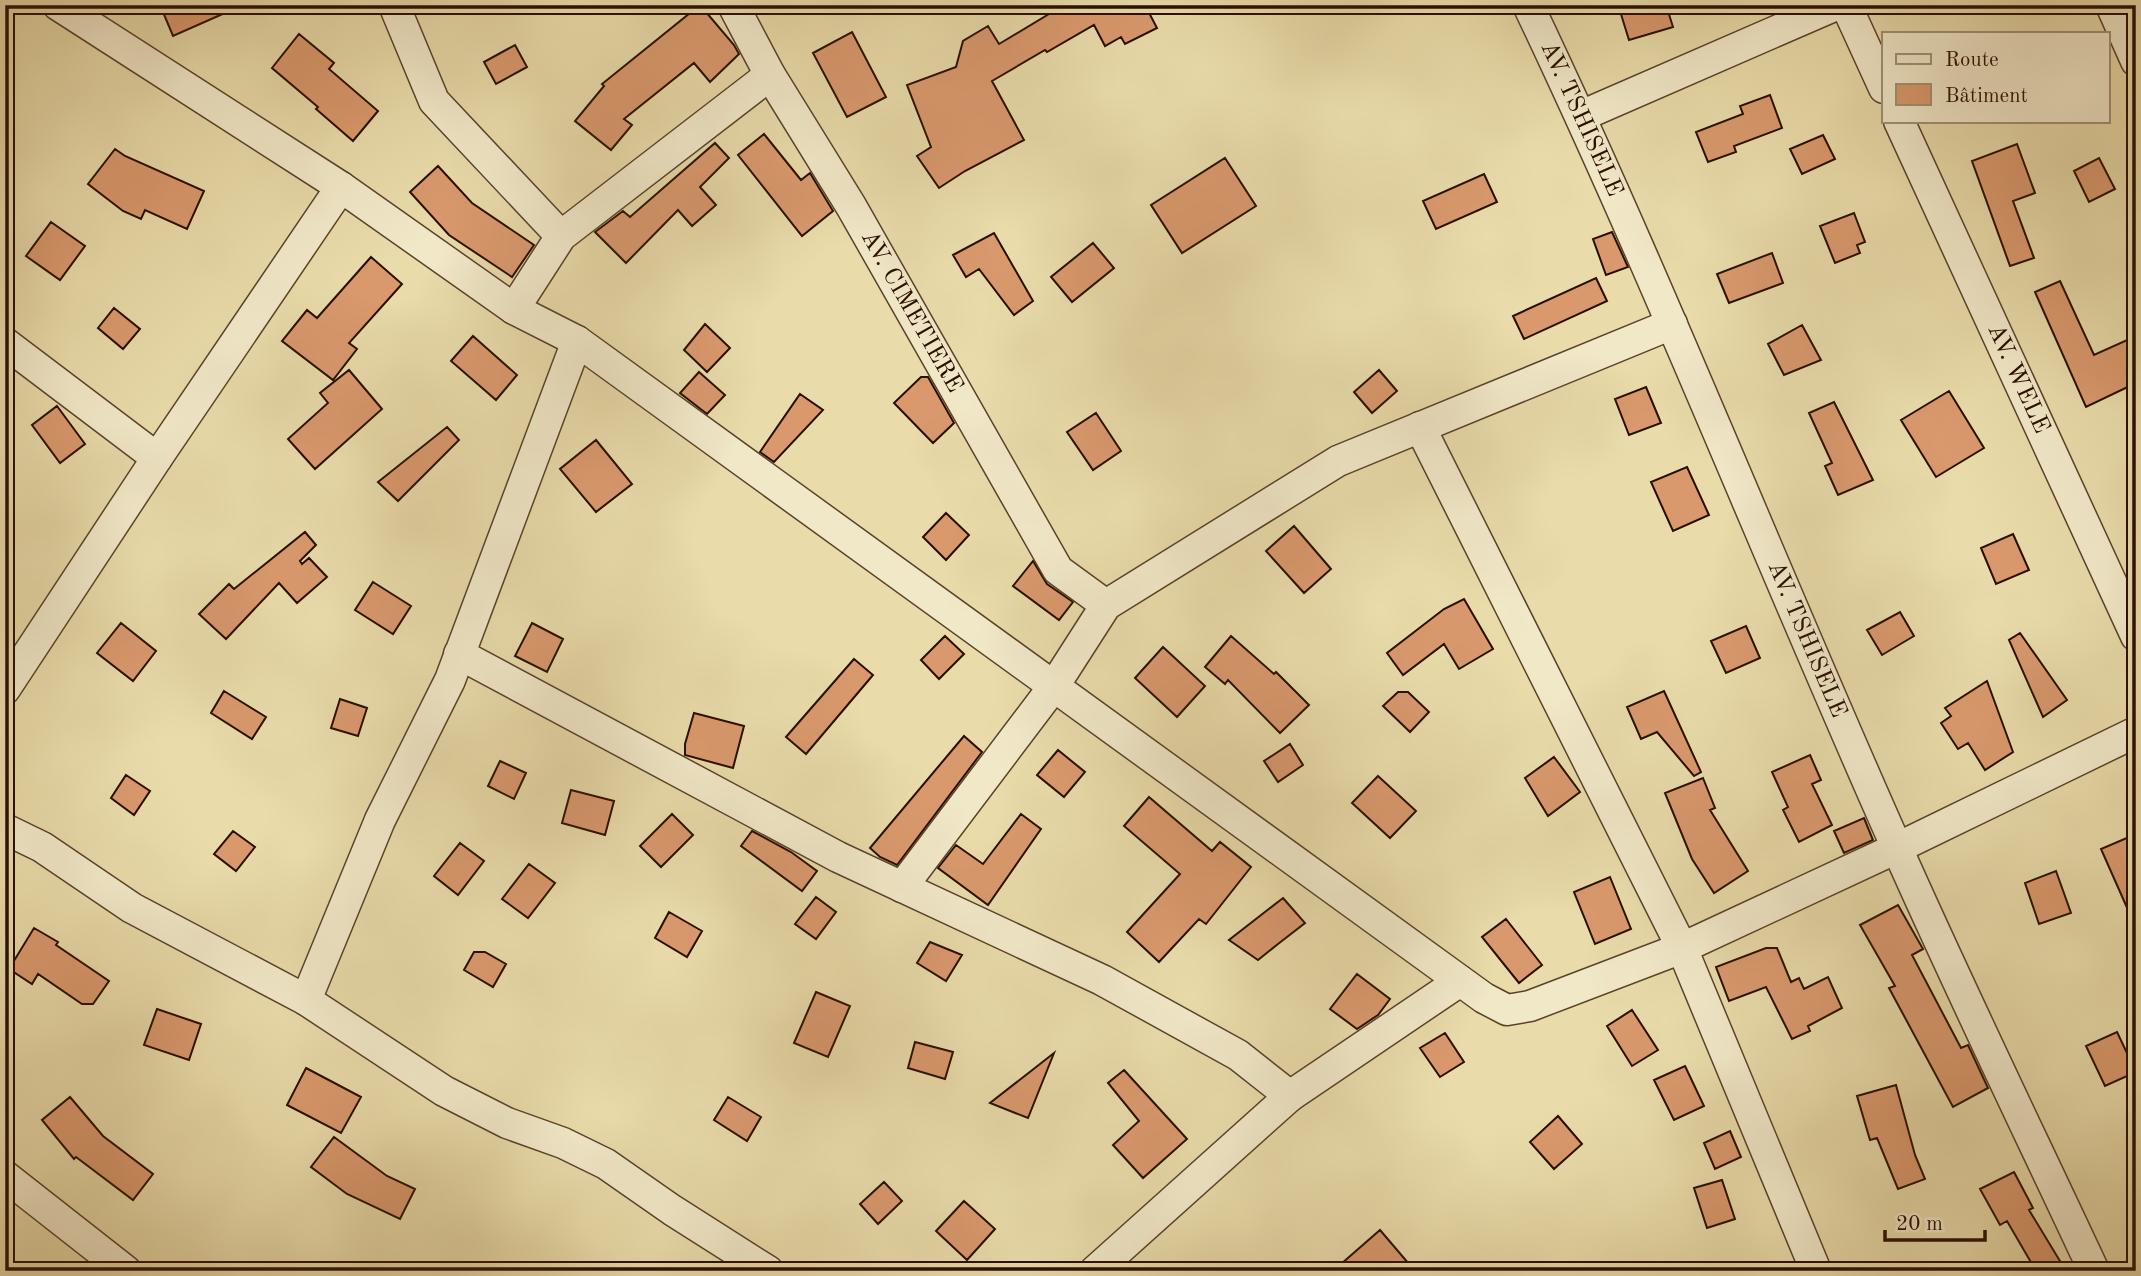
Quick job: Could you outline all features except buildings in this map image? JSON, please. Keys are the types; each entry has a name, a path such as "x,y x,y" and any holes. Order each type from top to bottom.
{"street":[{"path":"58,5 341,187 514,309 578,341 1460,981 1507,1010 1530,1006 1682,948 2136,732"},
{"path":"394,5 434,101 561,236"},
{"name":"AV. CIMETIERE","path":"733,5 770,75 851,206 1058,570 1106,605"},
{"name":"AV. TSHISELE","path":"1528,5 1581,116 1897,848 2094,1271"},
{"path":"1581,116 1836,5"},
{"path":"1846,5 1882,84"},
{"path":"2111,5 2136,61"},
{"path":"514,309 561,236 770,75"},
{"name":"AV. WELE","path":"1899,122 2136,636"},
{"path":"5,689 341,187"},
{"path":"902,887 1054,686 1106,605 1338,461 1672,324"},
{"path":"306,1000 380,820 450,680 578,341"},
{"path":"5,343 158,458"},
{"path":"1420,427 1682,948 1816,1271"},
{"path":"459,654 838,858 1102,980 1238,1055 1290,1096"},
{"path":"5,829 42,847 132,908 306,1000 444,1090 507,1123 563,1143 606,1164 671,1210 768,1271"},
{"path":"1096,1271 1290,1096 1460,981"},
{"path":"5,1176 126,1271"}]}
